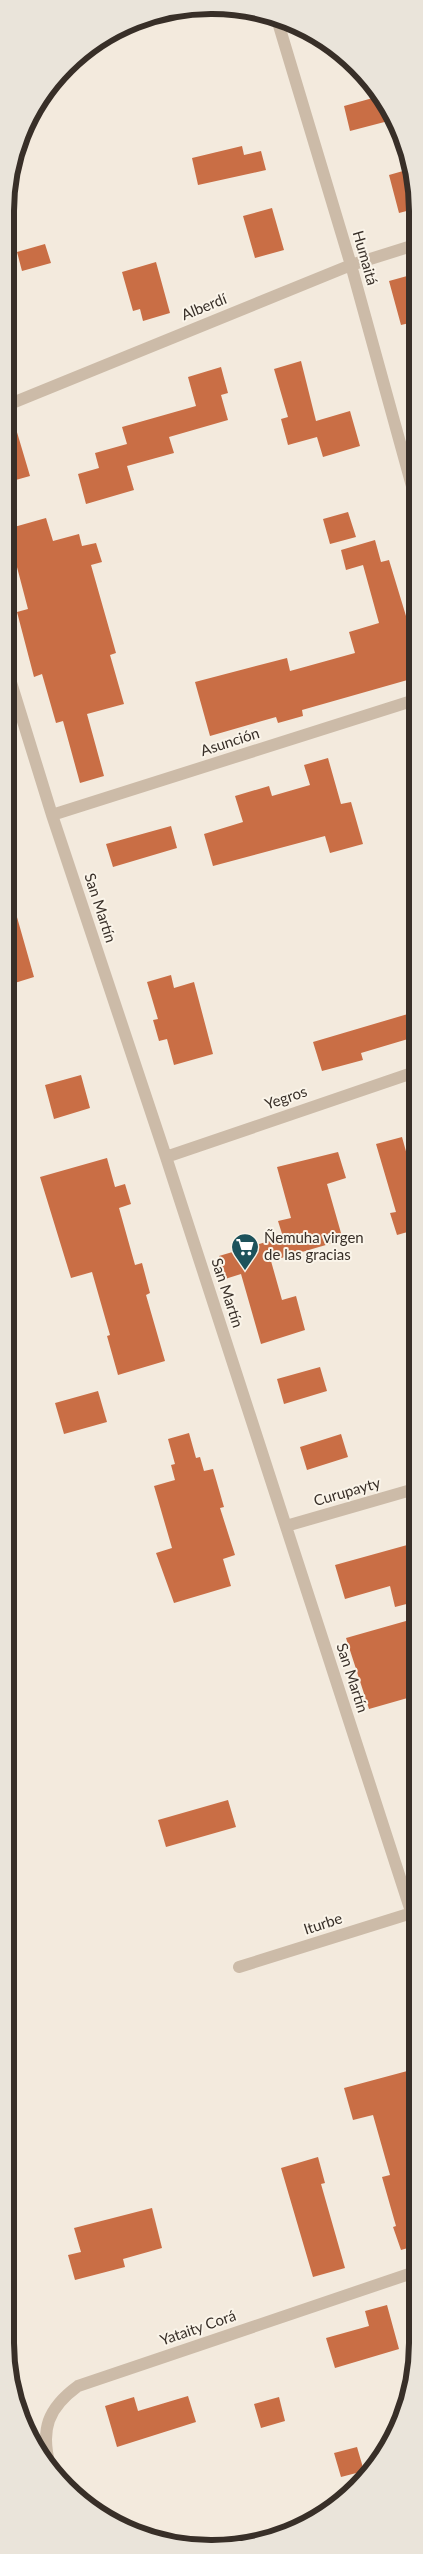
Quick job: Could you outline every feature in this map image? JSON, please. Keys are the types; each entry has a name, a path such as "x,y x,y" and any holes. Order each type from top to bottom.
{"street":[{"name":"Humaitá","path":"279,26 351,265 409,475"},
{"name":"Alberdí","path":"14,402 351,265 409,247"},
{"name":"San Martín","path":"14,692 52,815 409,1897"},
{"name":"Asunción","path":"52,815 409,702"},
{"name":"Yegros","path":"166,1157 409,1074"},
{"name":"Curupayty","path":"286,1526 409,1491"},
{"name":"Iturbe","path":"239,1968 409,1914"},
{"name":"Yataity Corá","path":"47,2452 46,2425 52,2411 63,2397 78,2386 409,2274"}],"building":[{"path":"373,98 387,121 350,131 344,106"},
{"path":"242,146 244,155 261,151 266,170 198,185 192,158"},
{"path":"405,171 408,186 409,210 399,213 389,175"},
{"path":"272,208 284,250 255,258 243,216"},
{"path":"45,244 51,263 22,271 17,252"},
{"path":"156,262 170,313 143,321 140,309 133,311 122,272"},
{"path":"409,275 409,323 401,325 389,281"},
{"path":"301,361 316,421 350,411 360,446 323,457 317,437 288,445 281,419 288,417 274,369"},
{"path":"221,367 228,393 221,395 228,420 169,437 174,453 127,466 134,490 86,504 78,474 99,468 95,453 127,444 122,427 196,406 188,377"},
{"path":"14,422 30,476 14,480"},
{"path":"348,512 356,537 330,544 323,519"},
{"path":"46,518 53,541 79,534 82,546 96,543 102,562 91,565 116,653 110,655 124,704 87,714 104,776 80,783 63,721 56,723 42,674 34,677 17,612 28,609 14,556 14,527"},
{"path":"375,540 381,562 389,560 406,616 408,615 409,618 409,680 302,710 303,716 278,723 276,717 210,736 195,682 287,658 290,671 355,653 349,632 379,623 363,565 346,570 341,550"},
{"path":"328,758 341,804 351,802 363,844 330,853 325,836 213,866 204,834 243,822 235,796 269,786 272,796 310,785 304,765"},
{"path":"171,826 177,848 113,867 106,844"},
{"path":"14,907 34,977 14,983"},
{"path":"171,975 174,988 194,982 213,1054 174,1065 167,1039 159,1041 153,1020 158,1019 147,982"},
{"path":"409,1014 409,1039 361,1053 363,1060 322,1071 313,1042"},
{"path":"81,1075 90,1108 54,1119 45,1085"},
{"path":"402,1137 409,1162 409,1232 397,1235 390,1213 396,1212 376,1144"},
{"path":"338,1152 346,1178 327,1184 343,1240 271,1261 282,1300 296,1296 305,1330 261,1344 241,1274 225,1279 219,1256 283,1237 278,1221 291,1218 277,1167"},
{"path":"107,1158 115,1187 125,1184 131,1204 119,1208 135,1265 142,1263 150,1293 146,1295 165,1361 118,1375 107,1336 110,1335 92,1272 71,1278 40,1177"},
{"path":"320,1367 327,1391 284,1404 277,1379"},
{"path":"98,1391 107,1422 64,1434 55,1403"},
{"path":"189,1433 196,1458 200,1457 204,1471 213,1469 224,1507 220,1508 235,1555 223,1559 231,1586 174,1603 156,1553 172,1548 154,1486 175,1480 171,1465 175,1464 168,1439"},
{"path":"341,1434 348,1457 307,1470 300,1447"},
{"path":"409,1544 409,1603 395,1607 390,1586 345,1599 335,1565"},
{"path":"406,1621 409,1630 409,1698 369,1709 346,1638"},
{"path":"228,1800 236,1827 166,1847 158,1820"},
{"path":"409,2071 409,2248 401,2250 393,2227 396,2226 382,2177 390,2175 373,2115 353,2120 344,2088"},
{"path":"318,2157 325,2183 321,2184 345,2268 313,2277 281,2168"},
{"path":"152,2208 162,2248 123,2259 125,2267 75,2280 68,2255 81,2252 74,2228"},
{"path":"387,2305 399,2349 335,2368 326,2338 369,2326 365,2311"},
{"path":"188,2396 196,2422 117,2447 105,2406 134,2397 138,2411"},
{"path":"279,2397 285,2421 261,2428 254,2404"},
{"path":"357,2447 363,2469 361,2472 341,2477 334,2453"}],"place":[{"name":"Ñemuha virgen de las gracias","path":"245,1271"}]}
